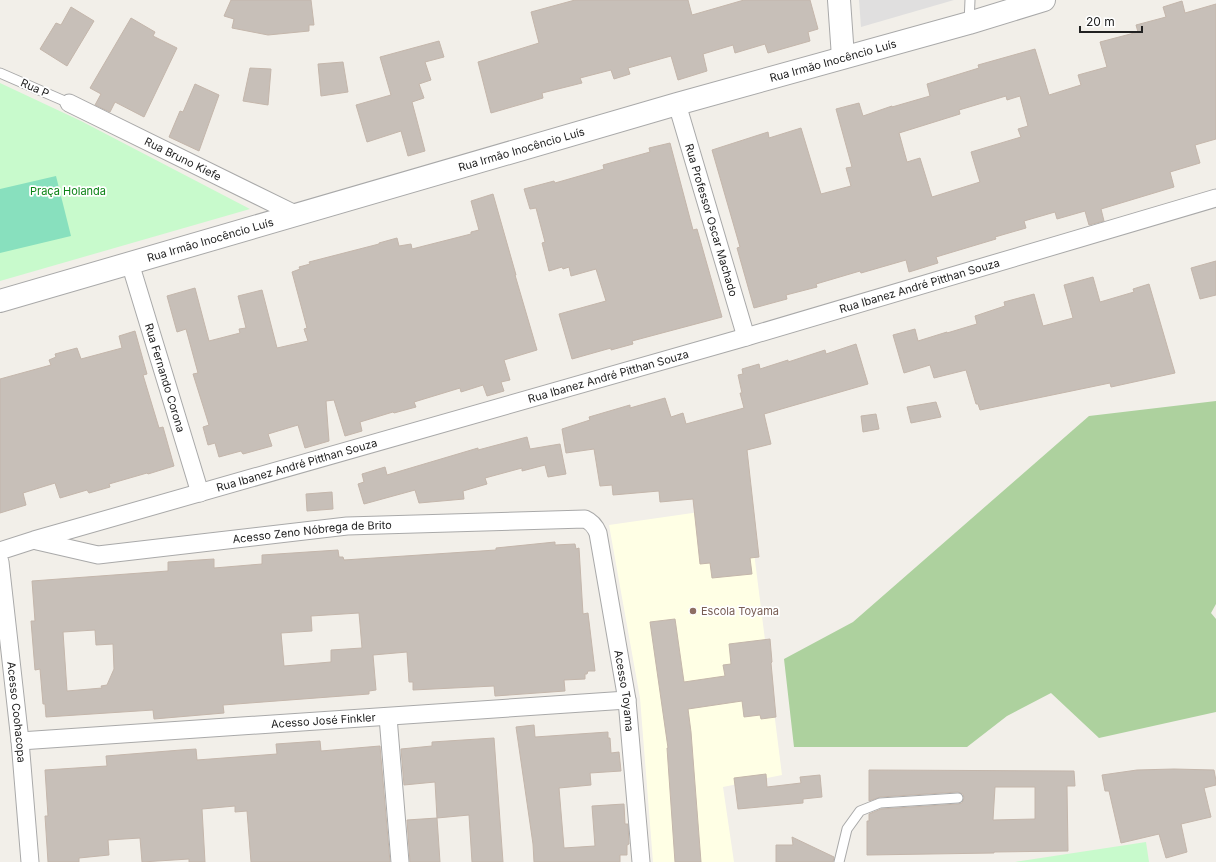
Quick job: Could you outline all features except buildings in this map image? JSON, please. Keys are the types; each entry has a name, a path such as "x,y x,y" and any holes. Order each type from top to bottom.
{"street":[{"path":"839,0 843,57"},
{"name":"Rua Irmão Inocêncio Luís","path":"0,301 677,104 969,23 1044,0"},
{"name":"Rua Bruno Kiefe","path":"69,104 297,215"},
{"name":"Rua Professor Oscar Machado","path":"677,104 746,337"},
{"name":"Rua Ibanez André Pitthan Souza","path":"0,551 746,337 1216,198"},
{"name":"Rua Fernando Corona","path":"130,263 200,493"},
{"name":"Acesso Zeno Nóbrega de Brito","path":"34,540 98,555 347,526 585,519 593,523"},
{"name":"Acesso Toyama","path":"593,523 598,533 627,700 641,862"},
{"name":"Acesso Coohacopa","path":"0,562 20,741 30,862"},
{"name":"Acesso José Finkler","path":"20,741 627,700"},
{"path":"388,717 400,862"}],"lane":[{"path":"969,23 970,0"},
{"name":"Rua P","path":"0,73 69,104"},
{"path":"839,862 846,829 860,811 880,803 958,798"}],"shaded area":[{"path":"859,0 954,0 861,27"},
{"name":"Escola Toyama","path":"748,505 782,775 723,787 734,862 653,862 640,698 609,525"}],"green space":[{"name":"Praça Holanda","path":"0,83 81,121 250,209 0,281"},
{"path":"56,176 71,236 0,253 0,189"},
{"path":"1216,401 1216,604 1211,613 1216,619 1216,712 1099,738 1051,693 1007,716 967,747 794,747 784,659 853,622 1089,416"},
{"path":"1146,842 1149,862 1015,862"}],"place":[{"name":"Escola Toyama","path":"693,611"}]}
